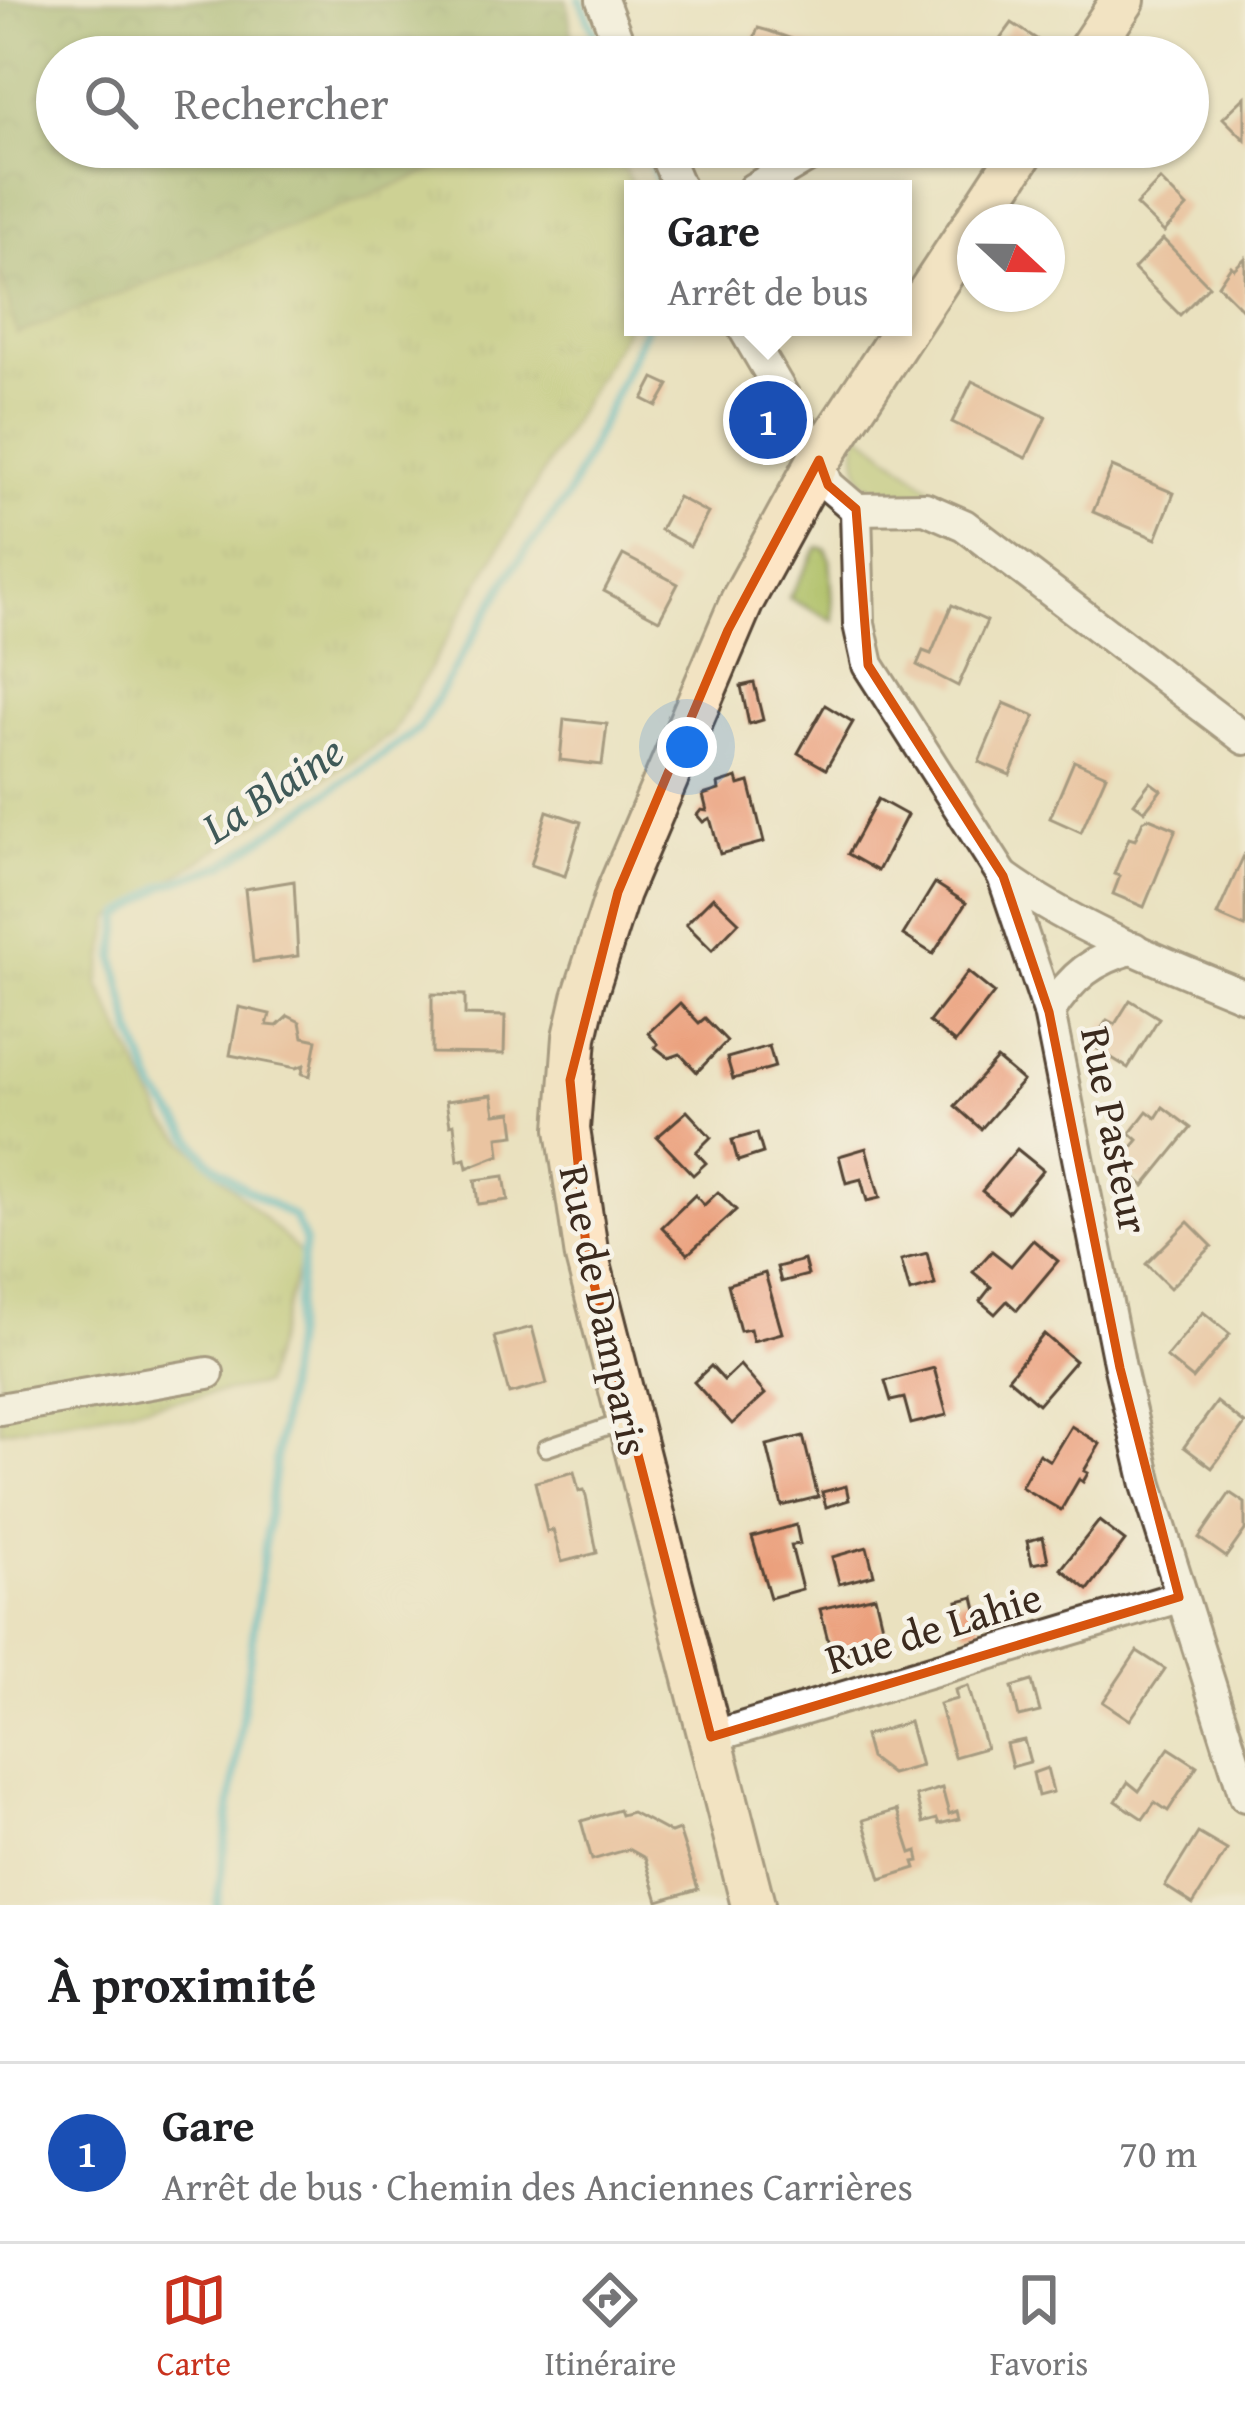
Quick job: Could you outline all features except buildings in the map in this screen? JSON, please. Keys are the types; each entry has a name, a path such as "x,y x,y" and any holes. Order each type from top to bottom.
{"main road":[{"path":"1099,36 1124,0"},
{"name":"Rue de Damparis","path":"987,204 1011,168"},
{"name":"Rue de Damparis","path":"912,318 957,249"},
{"name":"Rue de Damparis","path":"753,1905 586,1257 568,1129 575,1037 618,892 742,601 819,460 900,336"}],"street":[{"path":"602,0 616,36"},
{"path":"748,336 819,460 828,485 856,508 925,508 964,525 1245,739"},
{"name":"Rue Pasteur","path":"856,508 858,601 868,665 1003,876 1049,1012 1147,1485 1245,1796"},
{"path":"1003,876 1054,910 1245,996"},
{"path":"1049,1012 1083,969 1104,956 1134,948"},
{"path":"0,1409 208,1373"},
{"name":"Rue de Lahie","path":"711,1737 1180,1598"}],"lane":[{"path":"546,1448 626,1421"}],"highlighted area":[{"path":"819,460 828,485 856,509 868,665 1003,876 1049,1012 1120,1368 1179,1597 711,1737 587,1257 570,1080 618,892 728,630"}],"green space":[{"path":"0,0 567,0 572,36 36,36 36,168 440,168 0,342"},
{"path":"440,168 624,168 630,180 624,180 624,332 392,734 111,919 99,985 165,1122 302,1255 263,1385 0,1431 0,268 17,334"},
{"path":"859,432 940,495 890,494 871,487 857,462"},
{"path":"818,547 826,549 830,559 834,621 789,598"}],"waterway":[{"name":"La Blaine","path":"580,0 596,36"},
{"name":"La Blaine","path":"653,168 658,180"},
{"name":"La Blaine","path":"217,1905 305,1242 294,1217 237,1184 207,1159 156,1091 132,1030 115,958 121,916 163,886 224,865 419,729 514,567 567,498 642,336"}],"place":[{"name":"Gare","path":"768,420"}]}
